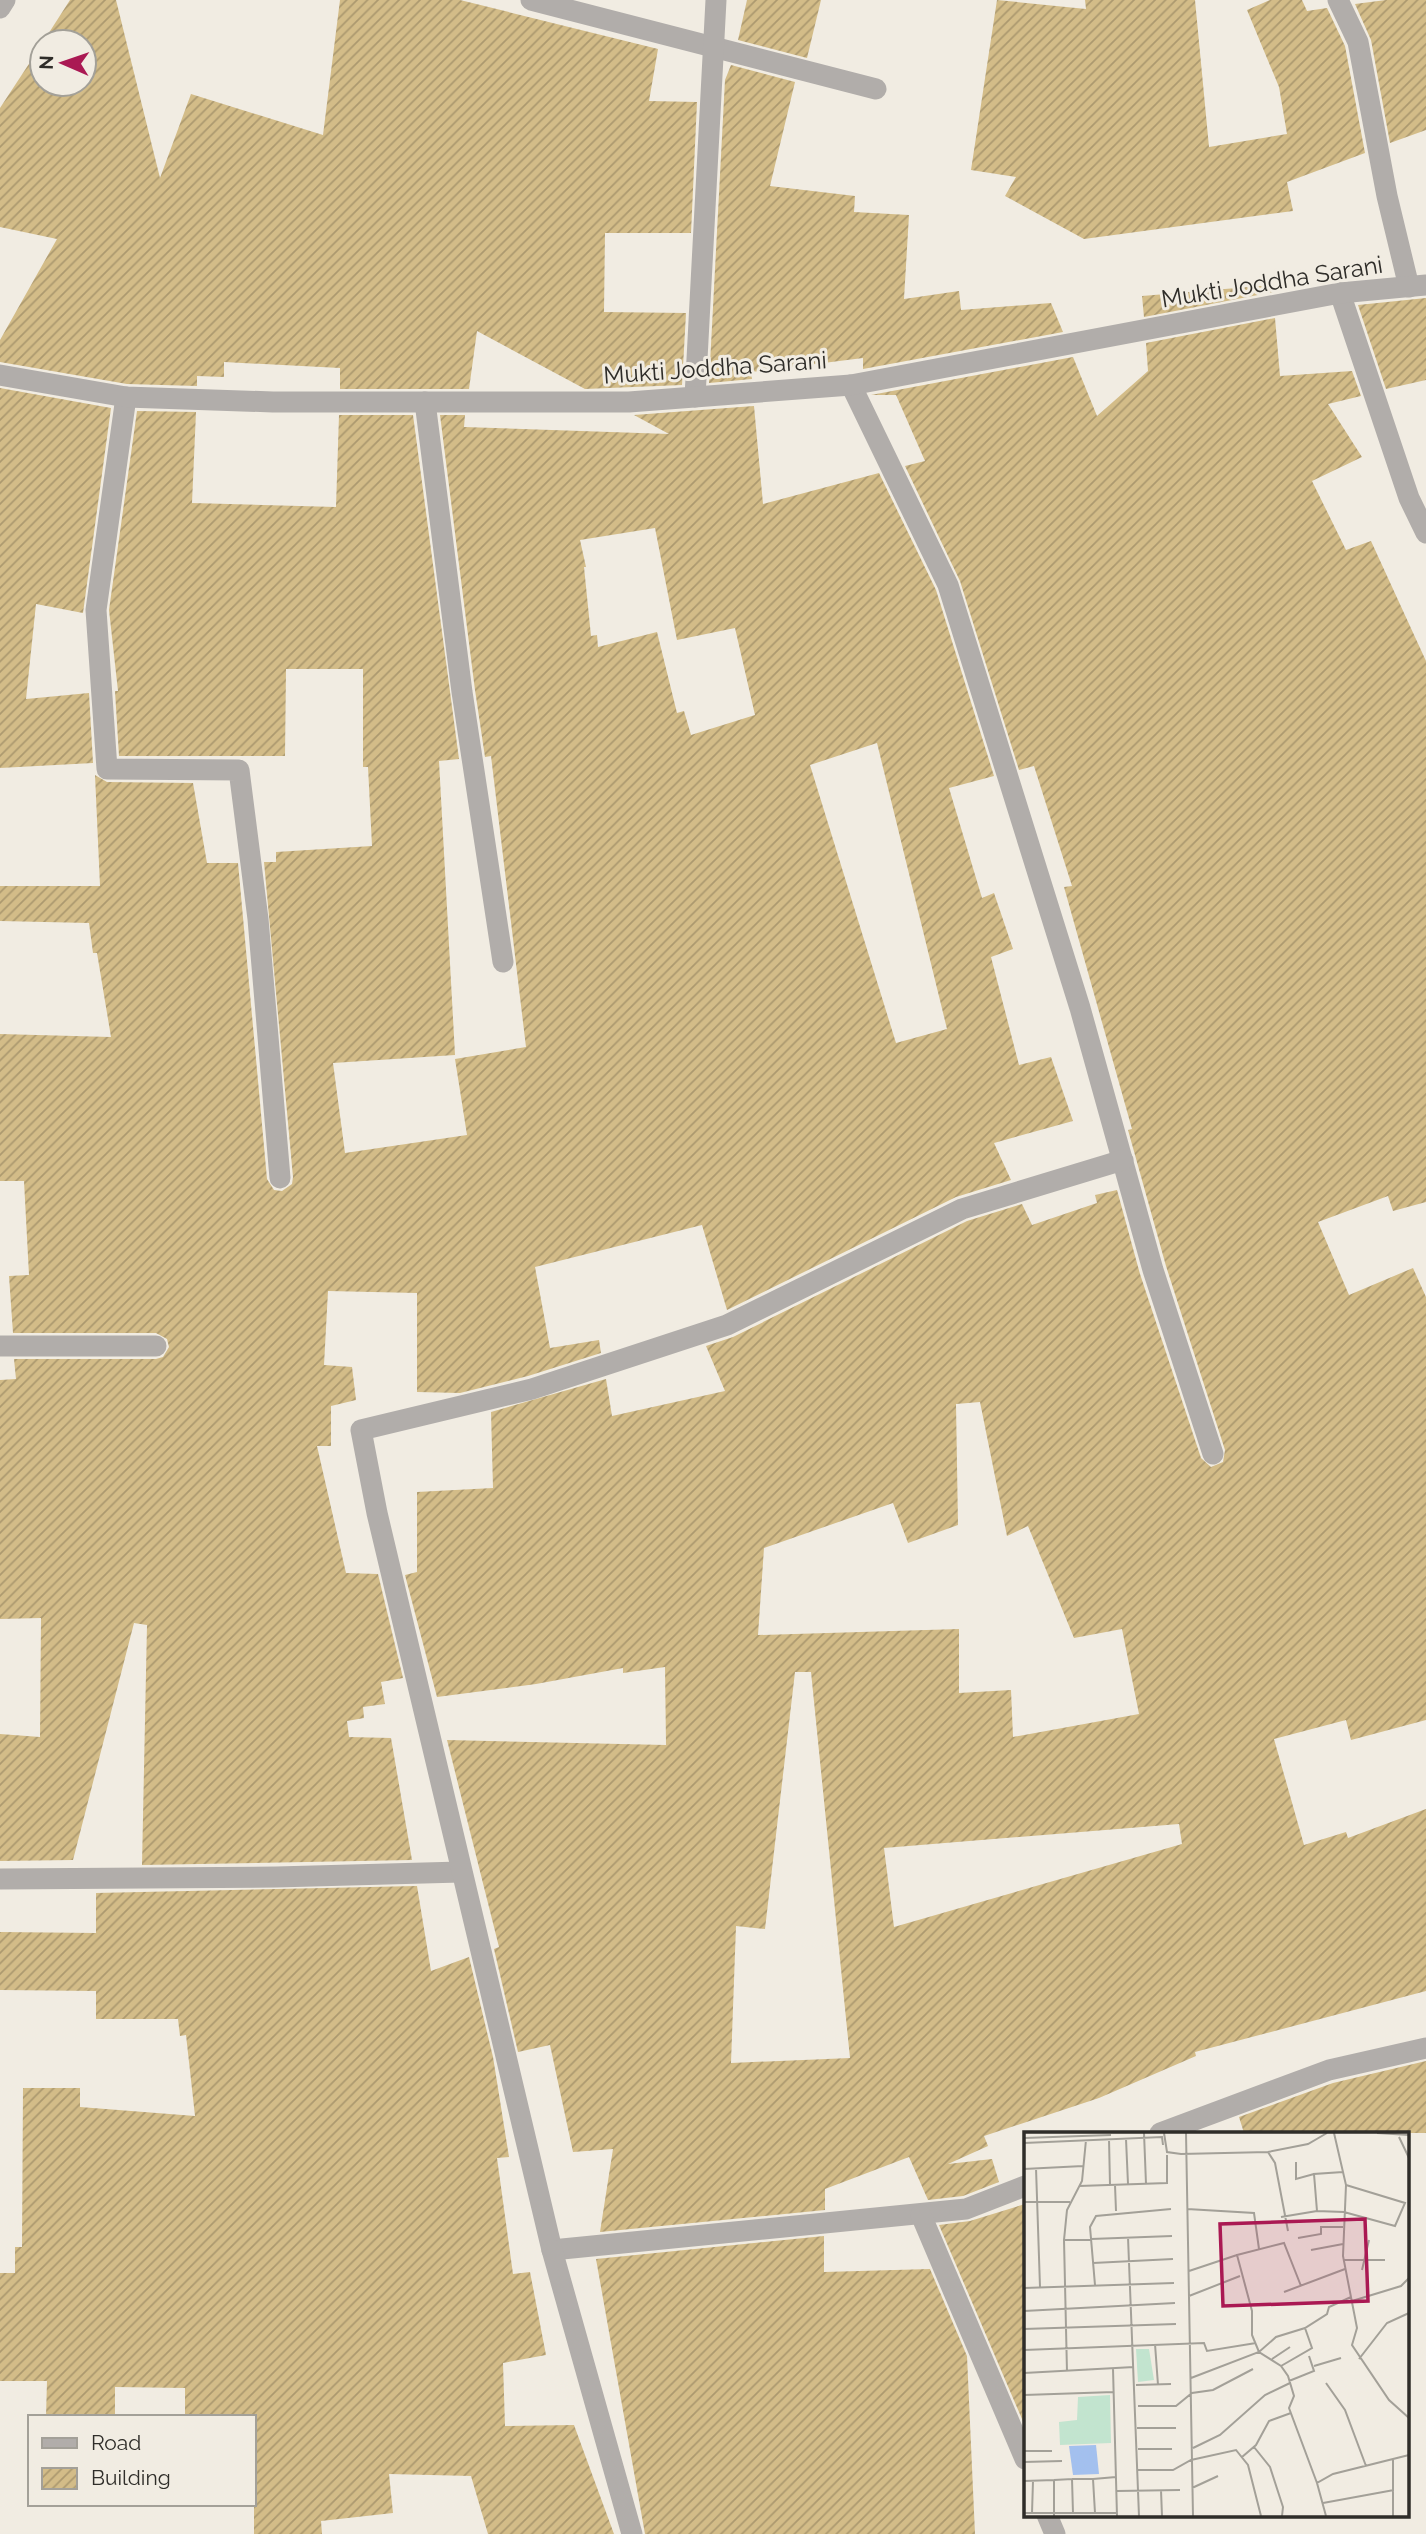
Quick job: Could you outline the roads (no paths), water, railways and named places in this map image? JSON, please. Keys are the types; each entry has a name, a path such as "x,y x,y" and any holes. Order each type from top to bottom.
{"street":[{"path":"0,8 5,0"},
{"path":"531,0 876,89"},
{"path":"695,397 716,0"},
{"path":"1338,0 1358,42 1387,196 1418,286"},
{"name":"Mukti Joddha Sarani","path":"0,375 125,397 273,402 629,402 851,385 1340,293 1418,286"},
{"path":"1340,293 1409,498 1426,533"},
{"path":"851,385 948,585 1080,1008 1153,1270 1213,1454"},
{"path":"125,397 96,610 107,769 239,770 258,919 279,1178"},
{"path":"425,402 462,692 503,962"},
{"path":"632,2534 552,2250 377,1513 361,1430 532,1389 727,1325 962,1209 1123,1160"},
{"path":"0,1346 156,1346"},
{"path":"0,1878 264,1877 461,1872"},
{"path":"1163,2132 1329,2070 1426,2048"},
{"path":"552,2250 966,2209 1024,2186"},
{"path":"921,2215 1024,2457"},
{"path":"1047,2516 1055,2534"}]}
